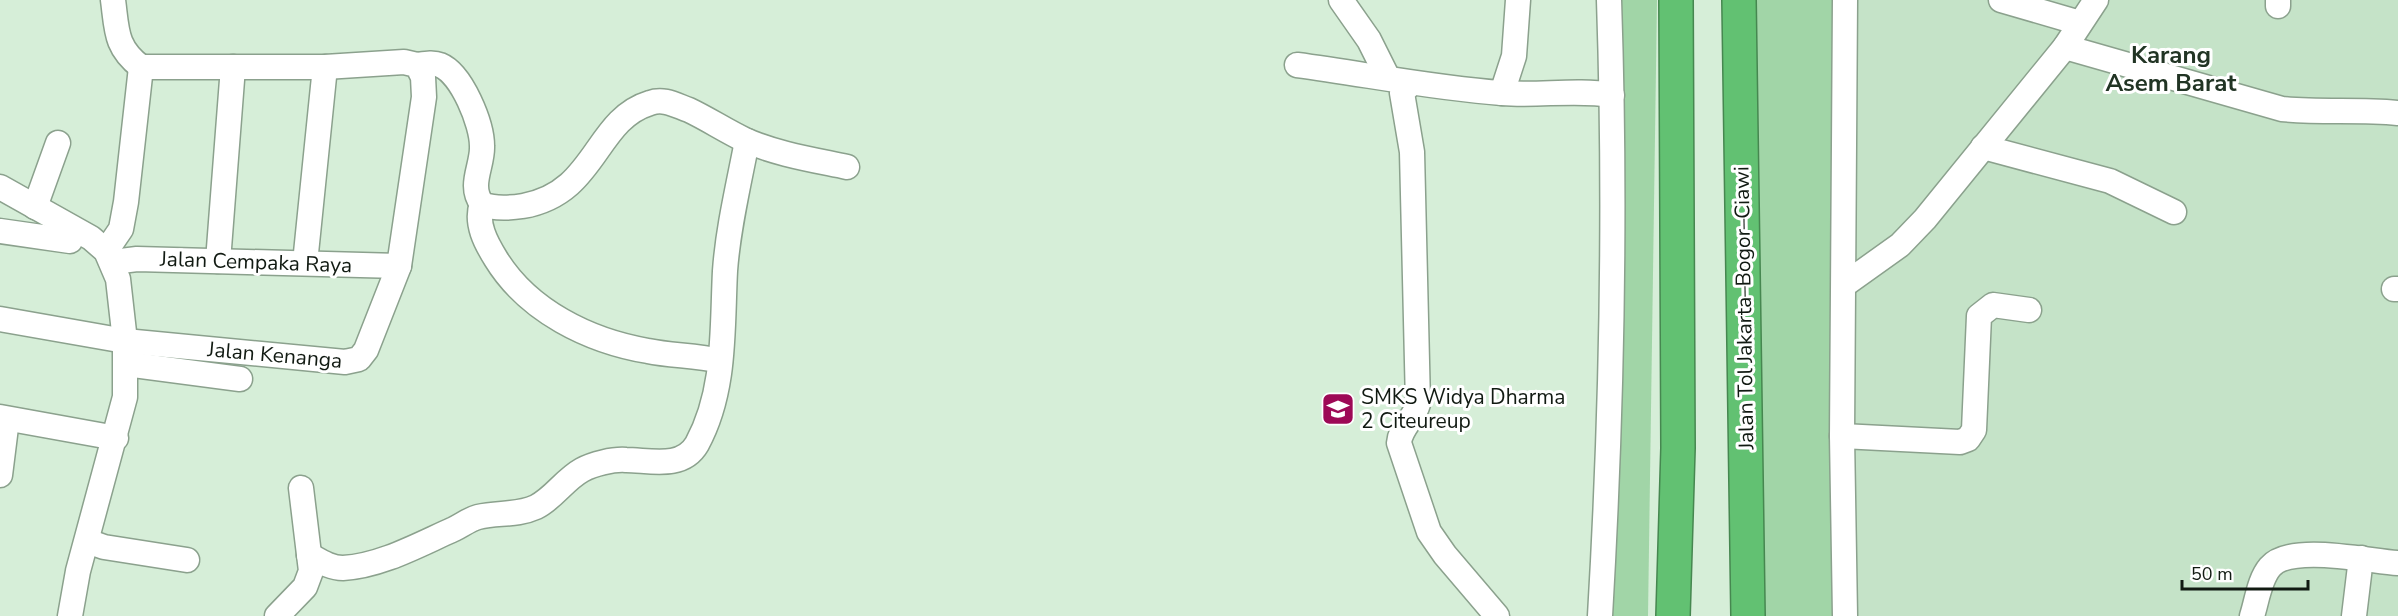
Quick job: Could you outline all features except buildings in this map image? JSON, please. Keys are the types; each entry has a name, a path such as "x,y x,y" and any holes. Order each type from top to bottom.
{"highway":[{"path":"1673,616 1678,448 1676,0"},
{"name":"Jalan Tol Jakarta–Bogor–Ciawi","path":"1739,0 1748,616"},
{"path":"1749,581 1753,616"},
{"path":"1665,616 1674,583"}],"street":[{"path":"113,0 119,43 127,57 141,67 326,67 404,62 417,65 433,63 446,69 456,79 470,104 482,137 483,149 476,185 482,204 479,212 482,231 488,246 516,287 567,326 637,349 697,355 720,361"},
{"path":"1341,0 1400,80 1412,152 1418,405 1415,415 1400,436 1399,443 1430,532 1445,555 1497,616"},
{"path":"1502,93 1514,56 1518,0"},
{"path":"1600,616 1611,418 1614,285 1609,0"},
{"path":"1845,0 1842,436 1845,616"},
{"path":"2001,0 2080,23"},
{"path":"1844,285 1900,245 1925,219 2065,47 2096,0"},
{"path":"2065,47 2282,109 2307,112 2359,109 2398,113"},
{"path":"1297,64 1502,93 1559,95 1592,92 1612,94"},
{"path":"399,266 424,97 423,76 417,65"},
{"path":"110,256 121,229 126,202 141,67"},
{"path":"218,261 233,67"},
{"path":"305,263 326,67"},
{"path":"482,204 497,208 516,207 554,196 581,173 625,115 649,103 667,101 747,141 847,167"},
{"path":"309,555 326,565 342,568 372,562 417,546 479,516 513,515 534,508 551,499 581,471 592,467 624,459 663,463 682,457 696,446 711,416 726,307 725,270 747,141"},
{"path":"35,207 58,143"},
{"path":"1983,147 2110,181 2174,212"},
{"path":"0,187 91,238 110,256 118,279 125,353 125,397 116,438 78,571 70,616"},
{"path":"0,231 70,241"},
{"name":"Jalan Cempaka Raya","path":"110,256 137,259 399,266"},
{"name":"Jalan Kenanga","path":"125,353 356,361 366,350 399,266"},
{"path":"1842,436 1960,442 1968,439 1974,430 1979,316 1993,305 2029,310"},
{"path":"0,319 125,353 240,379"},
{"path":"0,475 4,418 116,438"},
{"path":"277,616 305,588 311,571 301,488"},
{"path":"87,541 104,547 187,560"},
{"path":"2252,616 2268,569 2277,560 2296,555 2398,562"},
{"path":"2354,616 2361,558"}],"shaded area":[{"path":"1829,0 2398,0 2398,616 1858,616"}],"green space":[{"path":"1609,0 1657,0 1648,616 1599,616"},
{"path":"1739,0 1844,0 1848,616 1748,616"}],"place":[{"name":"SMKS Widya Dharma 2 Citeureup","path":"1338,409"}],"district":[{"name":"Karang Asem Barat","path":"2171,69"}]}
